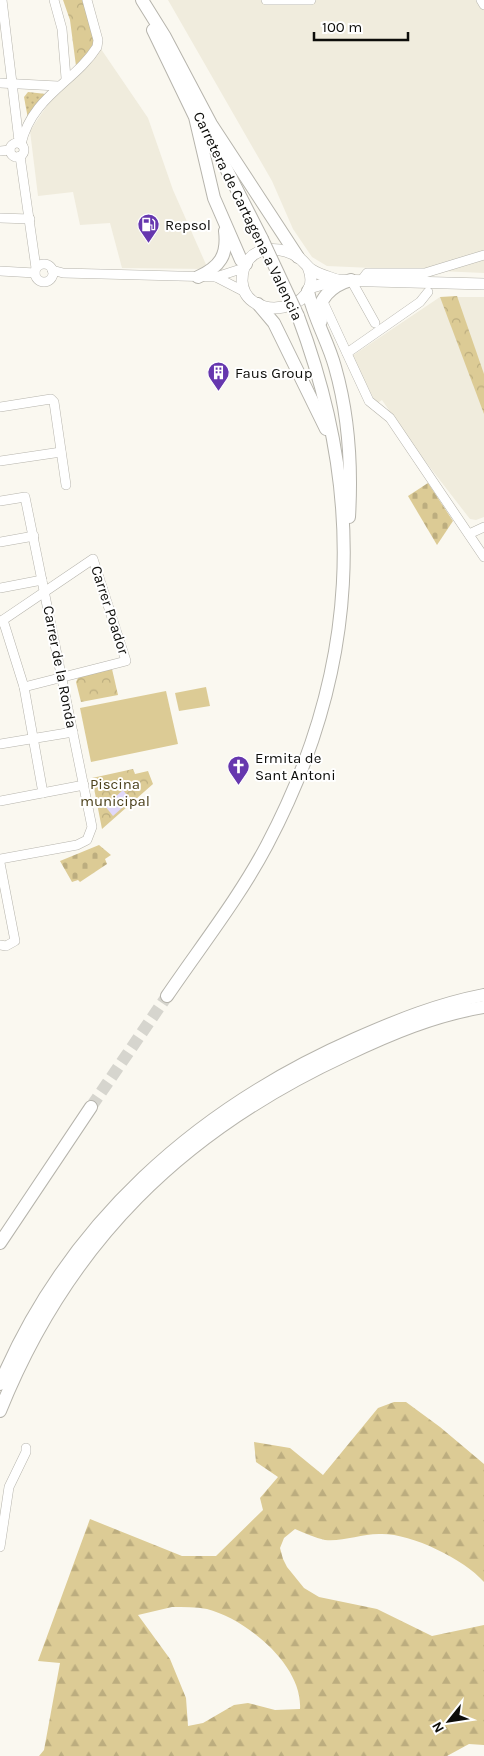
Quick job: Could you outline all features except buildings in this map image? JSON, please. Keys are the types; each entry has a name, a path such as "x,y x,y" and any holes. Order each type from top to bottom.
{"highway":[{"path":"142,0 155,35 195,117 214,198 225,226 245,266"},
{"path":"142,0 165,37 211,124 256,189 298,257"},
{"name":"Carretera de Cartagena a Valencia","path":"142,0 262,239 298,316 324,394 336,449 343,524 344,580 335,657 324,704 287,805 248,877 167,996"},
{"path":"198,277 213,269 222,259 226,248 225,226"},
{"path":"344,580 350,568 350,453 345,409 319,310 322,300 333,288 356,280"},
{"path":"309,290 314,311 328,345"},
{"path":"258,304 274,323 327,430 332,455 344,566"},
{"path":"0,1384 23,1336 56,1278 74,1253 115,1204 193,1135 235,1103 287,1072 332,1049 417,1012 448,1002 484,995"},
{"path":"0,1411 35,1335 79,1264 123,1213 190,1150 249,1107 322,1066 412,1026 441,1016 484,1007"},
{"path":"0,1243 91,1107"}],"main road":[{"path":"337,280 308,267 298,257 280,250 267,250 253,256 245,266 242,277 245,292 258,304 268,308 284,308 299,301 309,290 337,280 484,284"},
{"path":"308,267 310,278 309,290"}],"street":[{"path":"2,0 2,23 13,84 20,143 24,152 20,156 14,156 10,150"},
{"path":"54,0 62,29 69,76"},
{"path":"59,0 67,28 69,76"},
{"path":"20,143 29,123 58,86 95,50 98,44 86,0"},
{"path":"266,0 311,0"},
{"path":"480,0 484,5"},
{"path":"0,83 58,86"},
{"path":"10,150 12,144 20,143"},
{"path":"0,150 10,150"},
{"path":"20,156 33,254 41,281 51,274"},
{"path":"0,218 30,220"},
{"path":"375,323 356,280 367,273 425,273 482,255"},
{"path":"0,271 38,268 51,274 216,277 245,266"},
{"path":"216,277 245,292"},
{"path":"347,353 415,306 428,292"},
{"path":"324,304 370,401 390,418 484,557"},
{"path":"328,345 347,353"},
{"path":"0,407 51,399 54,402 66,485"},
{"path":"0,461 61,452"},
{"name":"Carrer de la Ronda","path":"0,500 25,497 92,824 89,837 76,845 0,861"},
{"path":"469,534 484,527"},
{"path":"0,542 34,536"},
{"name":"Carrer Poador","path":"45,592 93,558 126,661 62,676"},
{"path":"0,588 42,580"},
{"path":"43,793 24,687 2,621 45,592"},
{"path":"24,687 62,676"},
{"path":"0,744 73,732"},
{"path":"0,801 84,785"},
{"path":"0,861 16,940 6,946 0,945"},
{"path":"0,1547 9,1487 26,1452 26,1448"}],"shaded area":[{"path":"168,0 484,0 484,273 327,266 312,257 293,229 272,181"},
{"path":"101,49 148,118 173,190 208,269 122,268 110,223 80,225 73,192 38,196 30,131 50,101"},
{"path":"440,297 484,297 484,517 476,520 470,519 415,448 382,400 376,404 352,356"},
{"path":"123,790 131,800 113,816 105,806"}],"green space":[{"path":"63,0 84,0 94,41 92,48 76,66 70,20"},
{"path":"28,92 46,94 28,119 24,97"},
{"path":"457,296 484,374 484,414 440,297"},
{"path":"428,483 453,521 437,545 408,496"},
{"path":"112,669 118,695 81,702 76,682 79,676"},
{"path":"206,687 210,706 179,711 175,693"},
{"path":"166,691 178,744 91,762 80,708"},
{"name":"Piscina municipal","path":"133,769 135,774 148,771 153,784 102,829 92,778"},
{"path":"99,845 111,855 105,859 107,864 80,882 78,880 72,882 60,861"},
{"path":"394,1402 406,1402 440,1427 484,1464 484,1582 464,1565 437,1549 394,1535 375,1534 339,1540 325,1540 295,1529 284,1538 280,1548 283,1559 304,1588 319,1597 377,1609 432,1636 484,1625 484,1745 469,1744 447,1756 39,1756 44,1750 60,1663 38,1661 90,1519 182,1556 216,1556 263,1510 260,1498 278,1477 256,1462 254,1442 290,1448 323,1475 378,1408","holes":["172,1607 207,1609 222,1614 254,1633 269,1646 292,1676 298,1692 300,1709 275,1710 248,1703 234,1705 203,1723 188,1726 186,1698 170,1659 138,1615"]}],"tunnel":[{"path":"91,1107 167,996"}],"place":[{"name":"Repsol","path":"149,244"},
{"name":"Faus Group","path":"219,392"},
{"name":"Ermita de Sant Antoni","path":"239,786"}]}
